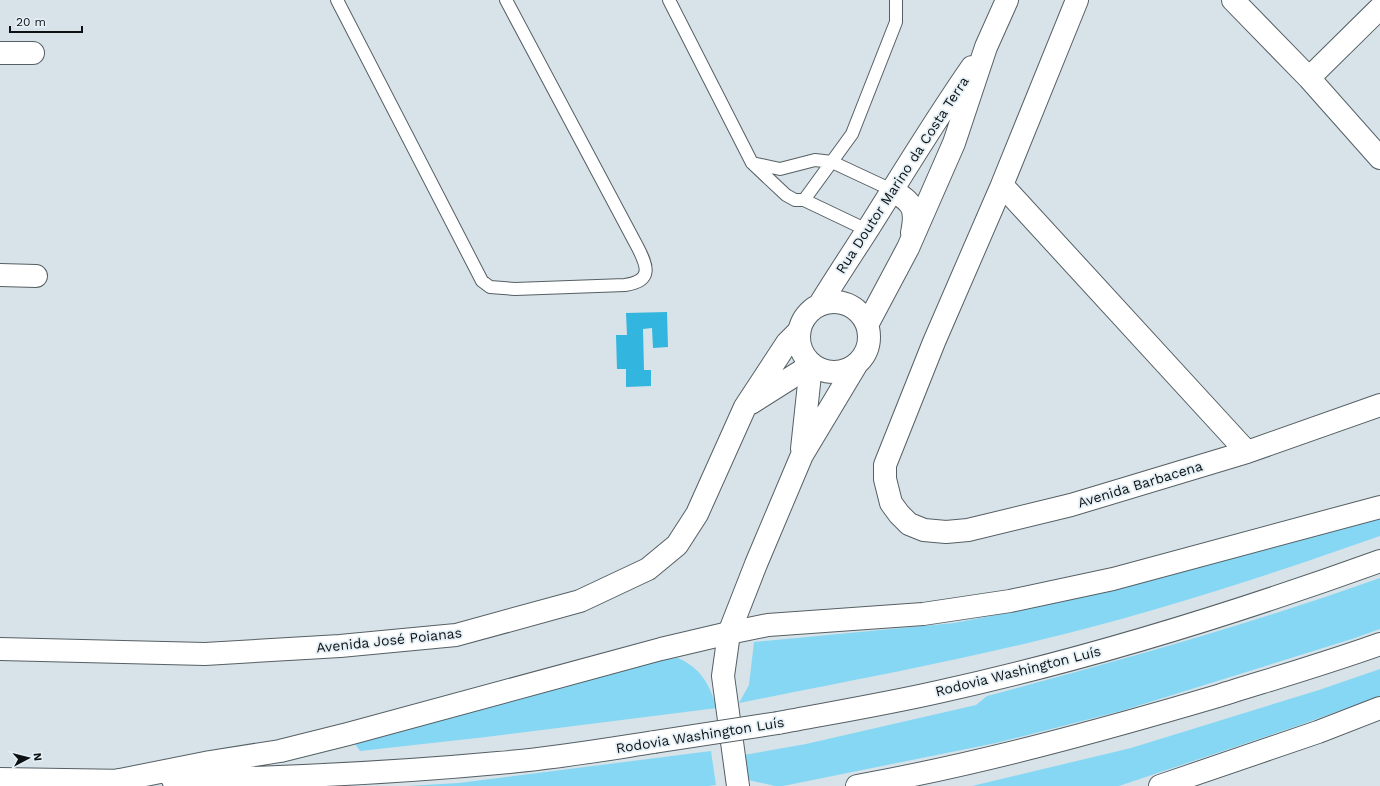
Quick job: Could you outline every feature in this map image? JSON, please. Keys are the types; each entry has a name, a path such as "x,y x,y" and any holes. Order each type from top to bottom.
{"main road":[{"name":"Rua Doutor Marino da Costa Terra","path":"867,325 908,248 954,142 986,46 1007,0"},
{"path":"1077,0 1002,185 1247,452"},
{"path":"1233,0 1309,78 1380,158"},
{"path":"1309,78 1380,8"},
{"name":"Rua Doutor Marino da Costa Terra","path":"820,304 941,112 986,46"},
{"path":"0,53 33,53"},
{"name":"Avenida Barbacena","path":"1002,185 934,342 885,465 885,479 891,503 909,524 924,530 946,532 968,530 1071,505 1247,452 1380,405"},
{"path":"892,190 906,199 913,208 915,220 908,248"},
{"path":"0,275 36,276"},
{"path":"738,786 723,676 729,633 756,564 802,455 868,347 869,336 867,325 860,313 848,305 835,301 820,304 810,310 802,320 798,332 802,350 811,365 825,372 841,372 856,365"},
{"name":"Avenida José Poianas","path":"0,649 205,654 340,646 456,635 580,600 648,569 677,545 696,514 745,407 787,343 798,332"},
{"path":"745,407 811,365"},
{"path":"802,455 811,365"},
{"path":"115,781 210,762 288,749 661,649 729,633 768,626 923,614 1010,602 1113,579 1380,507"},
{"name":"Rodovia Washington Luís","path":"0,779 115,781 254,778 412,770 499,763 570,755 778,723 938,692 1051,664 1172,630 1380,561"},
{"path":"857,786 902,778 1129,722 1260,683 1380,644"},
{"path":"1160,786 1318,732 1380,708"}],"lane":[{"path":"337,0 482,281 490,287 515,289 625,285 640,282 646,270 644,261 637,246 506,0"},
{"path":"669,0 752,163 786,195 795,200 804,200 867,230"},
{"path":"804,200 852,134 896,22 896,0"},
{"path":"752,163 780,170 815,160 832,162 892,190"}],"shaded area":[{"path":"667,312 668,347 653,348 652,328 643,329 644,370 651,370 651,386 626,387 626,369 617,369 616,335 627,335 626,313"},
{"path":"1380,518 1380,536 1166,606 999,650 739,703 749,685 754,642 954,623 1033,608 1304,539"},
{"path":"1380,578 1380,629 1352,639 1121,711 996,743 783,786 775,786 748,780 744,755 806,744 976,705 987,696 1185,641 1283,611"},
{"path":"678,658 693,667 704,678 717,708 360,751 355,744 664,659"},
{"path":"1380,669 1380,696 1300,725 1119,786 972,786 1131,748 1319,690"},
{"path":"711,751 716,785 708,786 407,786 459,783"}]}
